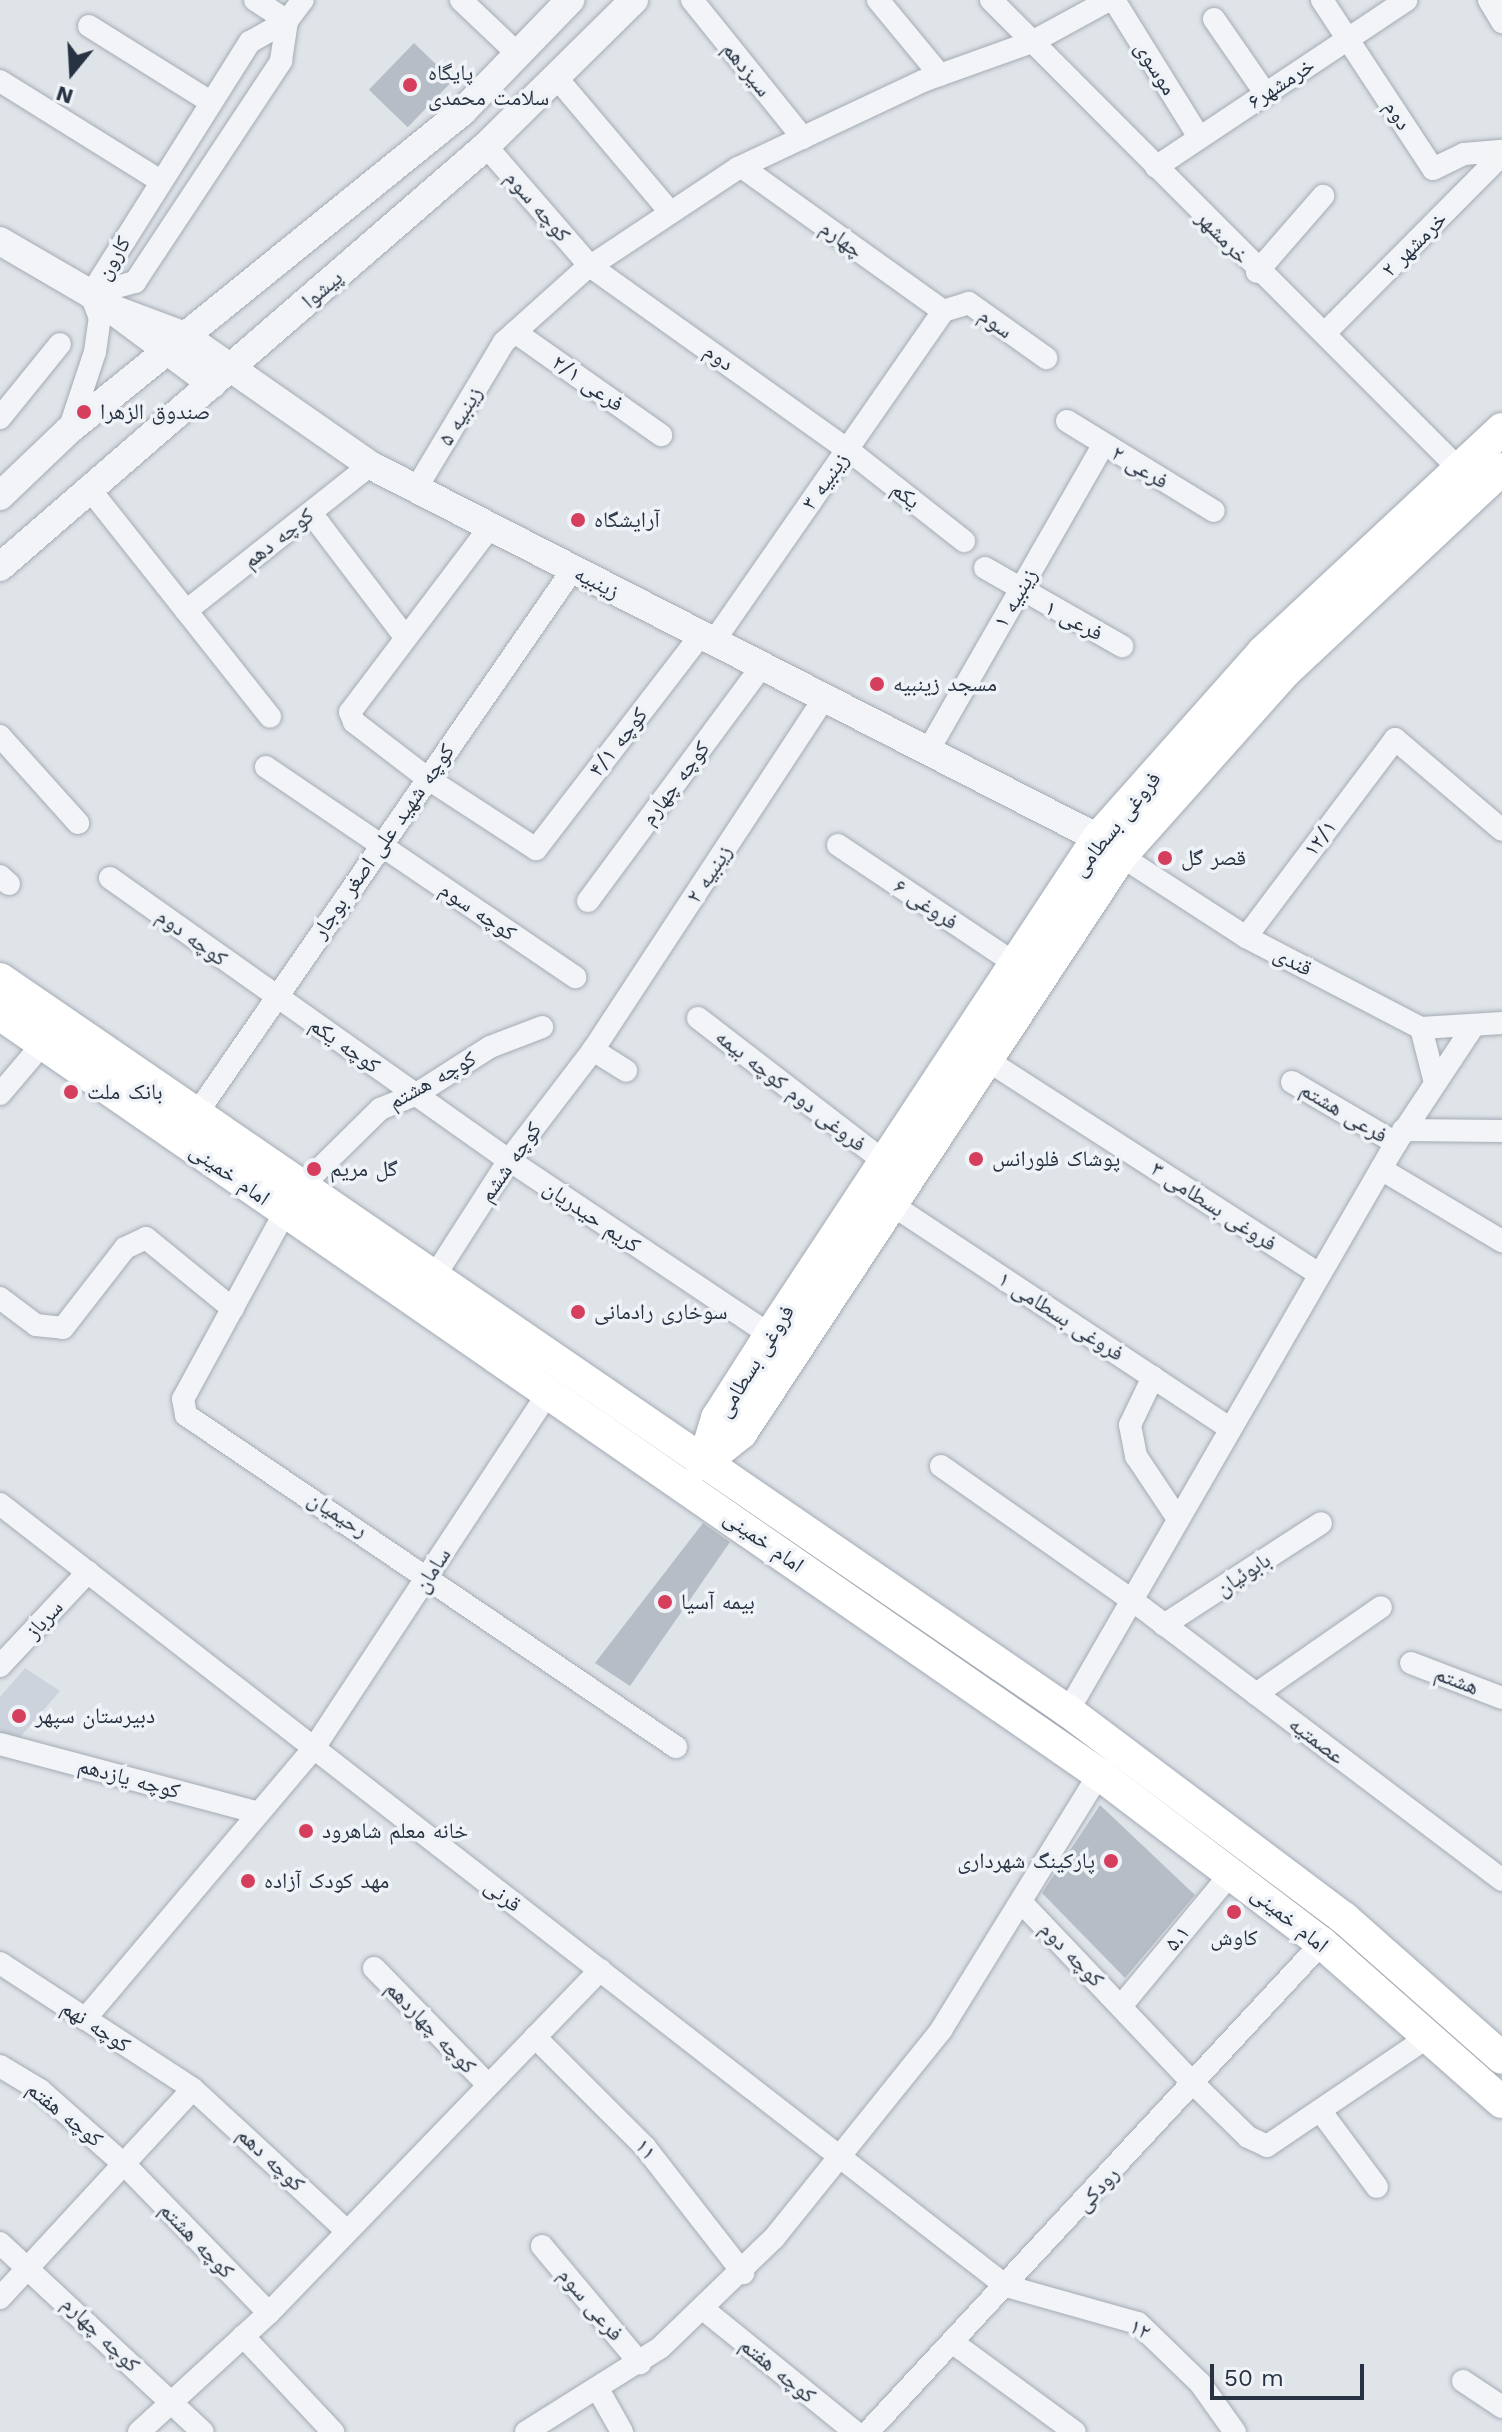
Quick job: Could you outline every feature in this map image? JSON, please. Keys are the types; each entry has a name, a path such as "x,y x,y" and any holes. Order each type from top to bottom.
{"main road":[{"name":"فروغی بسطامی","path":"695,1474 717,1418 1014,963 1110,847 1263,652 1502,429"},
{"name":"فروغی بسطامی","path":"695,1474 741,1433 987,1060 1110,847 1284,673 1502,469"},
{"name":"امام خمینی","path":"0,979 52,1033 293,1200 549,1391 695,1474 1068,1711 1344,1918 1502,2058"},
{"name":"امام خمینی","path":"0,1014 52,1033 195,1116 293,1200 434,1277 1232,1872 1322,1943 1502,2102"}],"street":[{"path":"255,0 287,21"},
{"name":"کارون","path":"99,301 159,180 209,101 250,42 287,21 303,0"},
{"path":"461,0 518,54"},
{"path":"0,496 69,430 462,112 570,0"},
{"name":"پیشوا","path":"0,567 88,487 486,146 634,0"},
{"name":"سیزدهم","path":"692,0 803,138"},
{"path":"878,0 940,75"},
{"name":"خرمشهر","path":"991,0 1257,272 1326,332 1459,469"},
{"name":"زینبیه ۵","path":"416,489 510,337 590,266 742,167 940,75 1032,42 1112,0"},
{"name":"موسوی","path":"1112,0 1199,137"},
{"name":"دوم","path":"1322,0 1433,169 1464,154 1502,153"},
{"name":"خرمشهر۶","path":"1156,167 1406,0"},
{"path":"1489,0 1502,22"},
{"path":"1214,19 1265,93"},
{"name":"کارون","path":"99,301 135,282 281,61 287,21"},
{"path":"89,26 209,101"},
{"path":"556,77 670,212"},
{"path":"0,81 159,180"},
{"name":"کوچه سوم","path":"486,146 590,266"},
{"name":"خرمشهر ۲","path":"1326,332 1502,153"},
{"name":"چهارم","path":"742,167 940,316"},
{"path":"1257,272 1323,196"},
{"name":"زینبیه","path":"0,241 176,343 220,377 370,465 1110,847"},
{"name":"دوم","path":"590,266 847,449"},
{"path":"69,430 97,341 99,301"},
{"name":"سوم","path":"940,316 969,303 1046,358"},
{"name":"زینبیه ۳","path":"707,638 847,449 940,316"},
{"name":"فرعی ۲/۱","path":"510,337 661,435"},
{"path":"0,418 60,344"},
{"name":"فرعی ۲","path":"1067,421 1214,511"},
{"name":"زینبیه ۱","path":"928,751 1103,445"},
{"name":"یکم","path":"847,449 964,541"},
{"name":"کوچه دهم","path":"186,611 370,465"},
{"path":"88,487 270,717"},
{"path":"311,513 405,637"},
{"path":"427,778 354,722 350,712 490,527"},
{"name":"فرعی ۱","path":"985,568 1020,591 1122,646"},
{"name":"کوچه شهید علی اصغر بوجار","path":"195,1116 380,844 573,569"},
{"name":"کوچه ۴/۱","path":"427,778 536,849 707,638"},
{"name":"کوچه چهارم","path":"588,901 762,666"},
{"name":"زینبیه ۲","path":"593,1050 824,698"},
{"path":"0,736 78,823"},
{"name":"۱۲/۱","path":"1246,937 1395,739 1502,830"},
{"path":"266,767 380,844"},
{"name":"کوچه سوم","path":"380,844 575,977"},
{"name":"فروغی ۶","path":"838,845 1014,963"},
{"name":"قندی","path":"1110,847 1246,937 1421,1028"},
{"name":"کوچه دوم","path":"110,878 275,996"},
{"name":"کوچه یکم","path":"275,996 415,1095"},
{"name":"فروغی دوم کوچه بیمه","path":"698,1018 885,1162"},
{"path":"1435,1083 1421,1028 1502,1023"},
{"path":"1068,1711 1399,1136 1474,1025"},
{"name":"کوچه هشتم","path":"293,1200 380,1109 415,1095 490,1047 542,1027"},
{"path":"0,1094 52,1033"},
{"path":"593,1050 626,1071"},
{"name":"کوچه ششم","path":"434,1277 509,1160 593,1050"},
{"name":"فروغی بسطامی ۳","path":"987,1060 1319,1274"},
{"name":"فرعی هشتم","path":"1292,1082 1399,1136"},
{"name":"کریم حیدریان","path":"415,1095 770,1335"},
{"path":"1399,1136 1502,1131"},
{"path":"1381,1169 1502,1241"},
{"name":"رحیمیان","path":"293,1200 183,1399 186,1415 429,1574 676,1747"},
{"name":"فروغی بسطامی ۱","path":"891,1204 1230,1428"},
{"path":"0,1298 36,1325 63,1328 125,1248 146,1238 233,1309"},
{"path":"1153,1377 1130,1425 1136,1456 1178,1519"},
{"name":"سامان","path":"85,2019 314,1748 549,1391"},
{"name":"عصمتیه","path":"941,1466 1132,1600 1502,1880"},
{"name":"قرنی","path":"0,1504 1006,2286"},
{"name":"بابوئیان","path":"1164,1625 1321,1523"},
{"name":"سرباز","path":"0,1666 88,1572"},
{"path":"1256,1694 1381,1607"},
{"name":"هشتم","path":"1411,1663 1502,1698"},
{"name":"کوچه یازدهم","path":"0,1744 259,1813"},
{"path":"526,2432 599,2391 640,2363 743,2273 842,2158 941,2030 1023,1904 1099,1774"},
{"name":"۵.۱","path":"1122,2005 1232,1872"},
{"name":"کوچه دوم","path":"1023,1904 1122,2005"},
{"name":"رودکی","path":"868,2432 1195,2085 1322,1943"},
{"name":"کوچه نهم","path":"0,1963 193,2089"},
{"name":"کوچه چهاردهم","path":"374,1968 488,2085"},
{"path":"139,2432 269,2313 600,1970"},
{"path":"1122,2005 1195,2085 1248,2137 1267,2146 1322,2113 1428,2037"},
{"name":"۱۱","path":"535,2037 645,2147 743,2273"},
{"name":"کوچه هفتم","path":"0,2066 40,2090 126,2166"},
{"path":"0,2298 126,2166 193,2089"},
{"name":"کوچه دهم","path":"193,2089 347,2231"},
{"path":"1322,2113 1377,2187"},
{"name":"کوچه هشتم","path":"126,2166 269,2313"},
{"name":"کوچه چهارم","path":"0,2243 30,2266 172,2401"},
{"name":"فرعی سوم","path":"542,2246 640,2363"},
{"name":"۱۲","path":"1006,2286 1138,2323 1200,2383 1235,2432"},
{"name":"کوچه هفتم","path":"702,2308 855,2432"},
{"path":"243,2336 333,2432"},
{"path":"952,2342 1075,2432"},
{"path":"1463,2381 1502,2407"},
{"path":"599,2391 622,2432"},
{"path":"172,2401 203,2432"}],"shaded area":[{"name":"دبیرستان سپهر","path":"25,1668 60,1691 15,1743 0,1735 0,1697"}],"building":[{"name":"پایگاه سلامت محمدی","path":"414,43 453,81 408,127 369,90"},
{"name":"بیمه آسیا","path":"703,1523 730,1542 630,1686 595,1663"},
{"name":"پارکینگ شهرداری","path":"1100,1805 1195,1895 1125,1978 1042,1893"}],"place":[{"name":"پایگاه سلامت محمدی","path":"410,85"},
{"name":"صندوق الزهرا","path":"84,412"},
{"name":"آرایشگاه","path":"578,520"},
{"name":"مسجد زینبیه","path":"877,684"},
{"name":"قصر گل","path":"1165,858"},
{"name":"بانک ملت","path":"71,1092"},
{"name":"پوشاک فلورانس","path":"976,1159"},
{"name":"گل مریم","path":"314,1169"},
{"name":"سوخاری رادمانی","path":"578,1312"},
{"name":"بیمه آسیا","path":"665,1602"},
{"name":"دبیرستان سپهر","path":"19,1716"},
{"name":"خانه معلم شاهرود","path":"306,1831"},
{"name":"پارکینگ شهرداری","path":"1111,1861"},
{"name":"مهد کودک آزاده","path":"248,1881"},
{"name":"کاوش","path":"1234,1912"}]}
